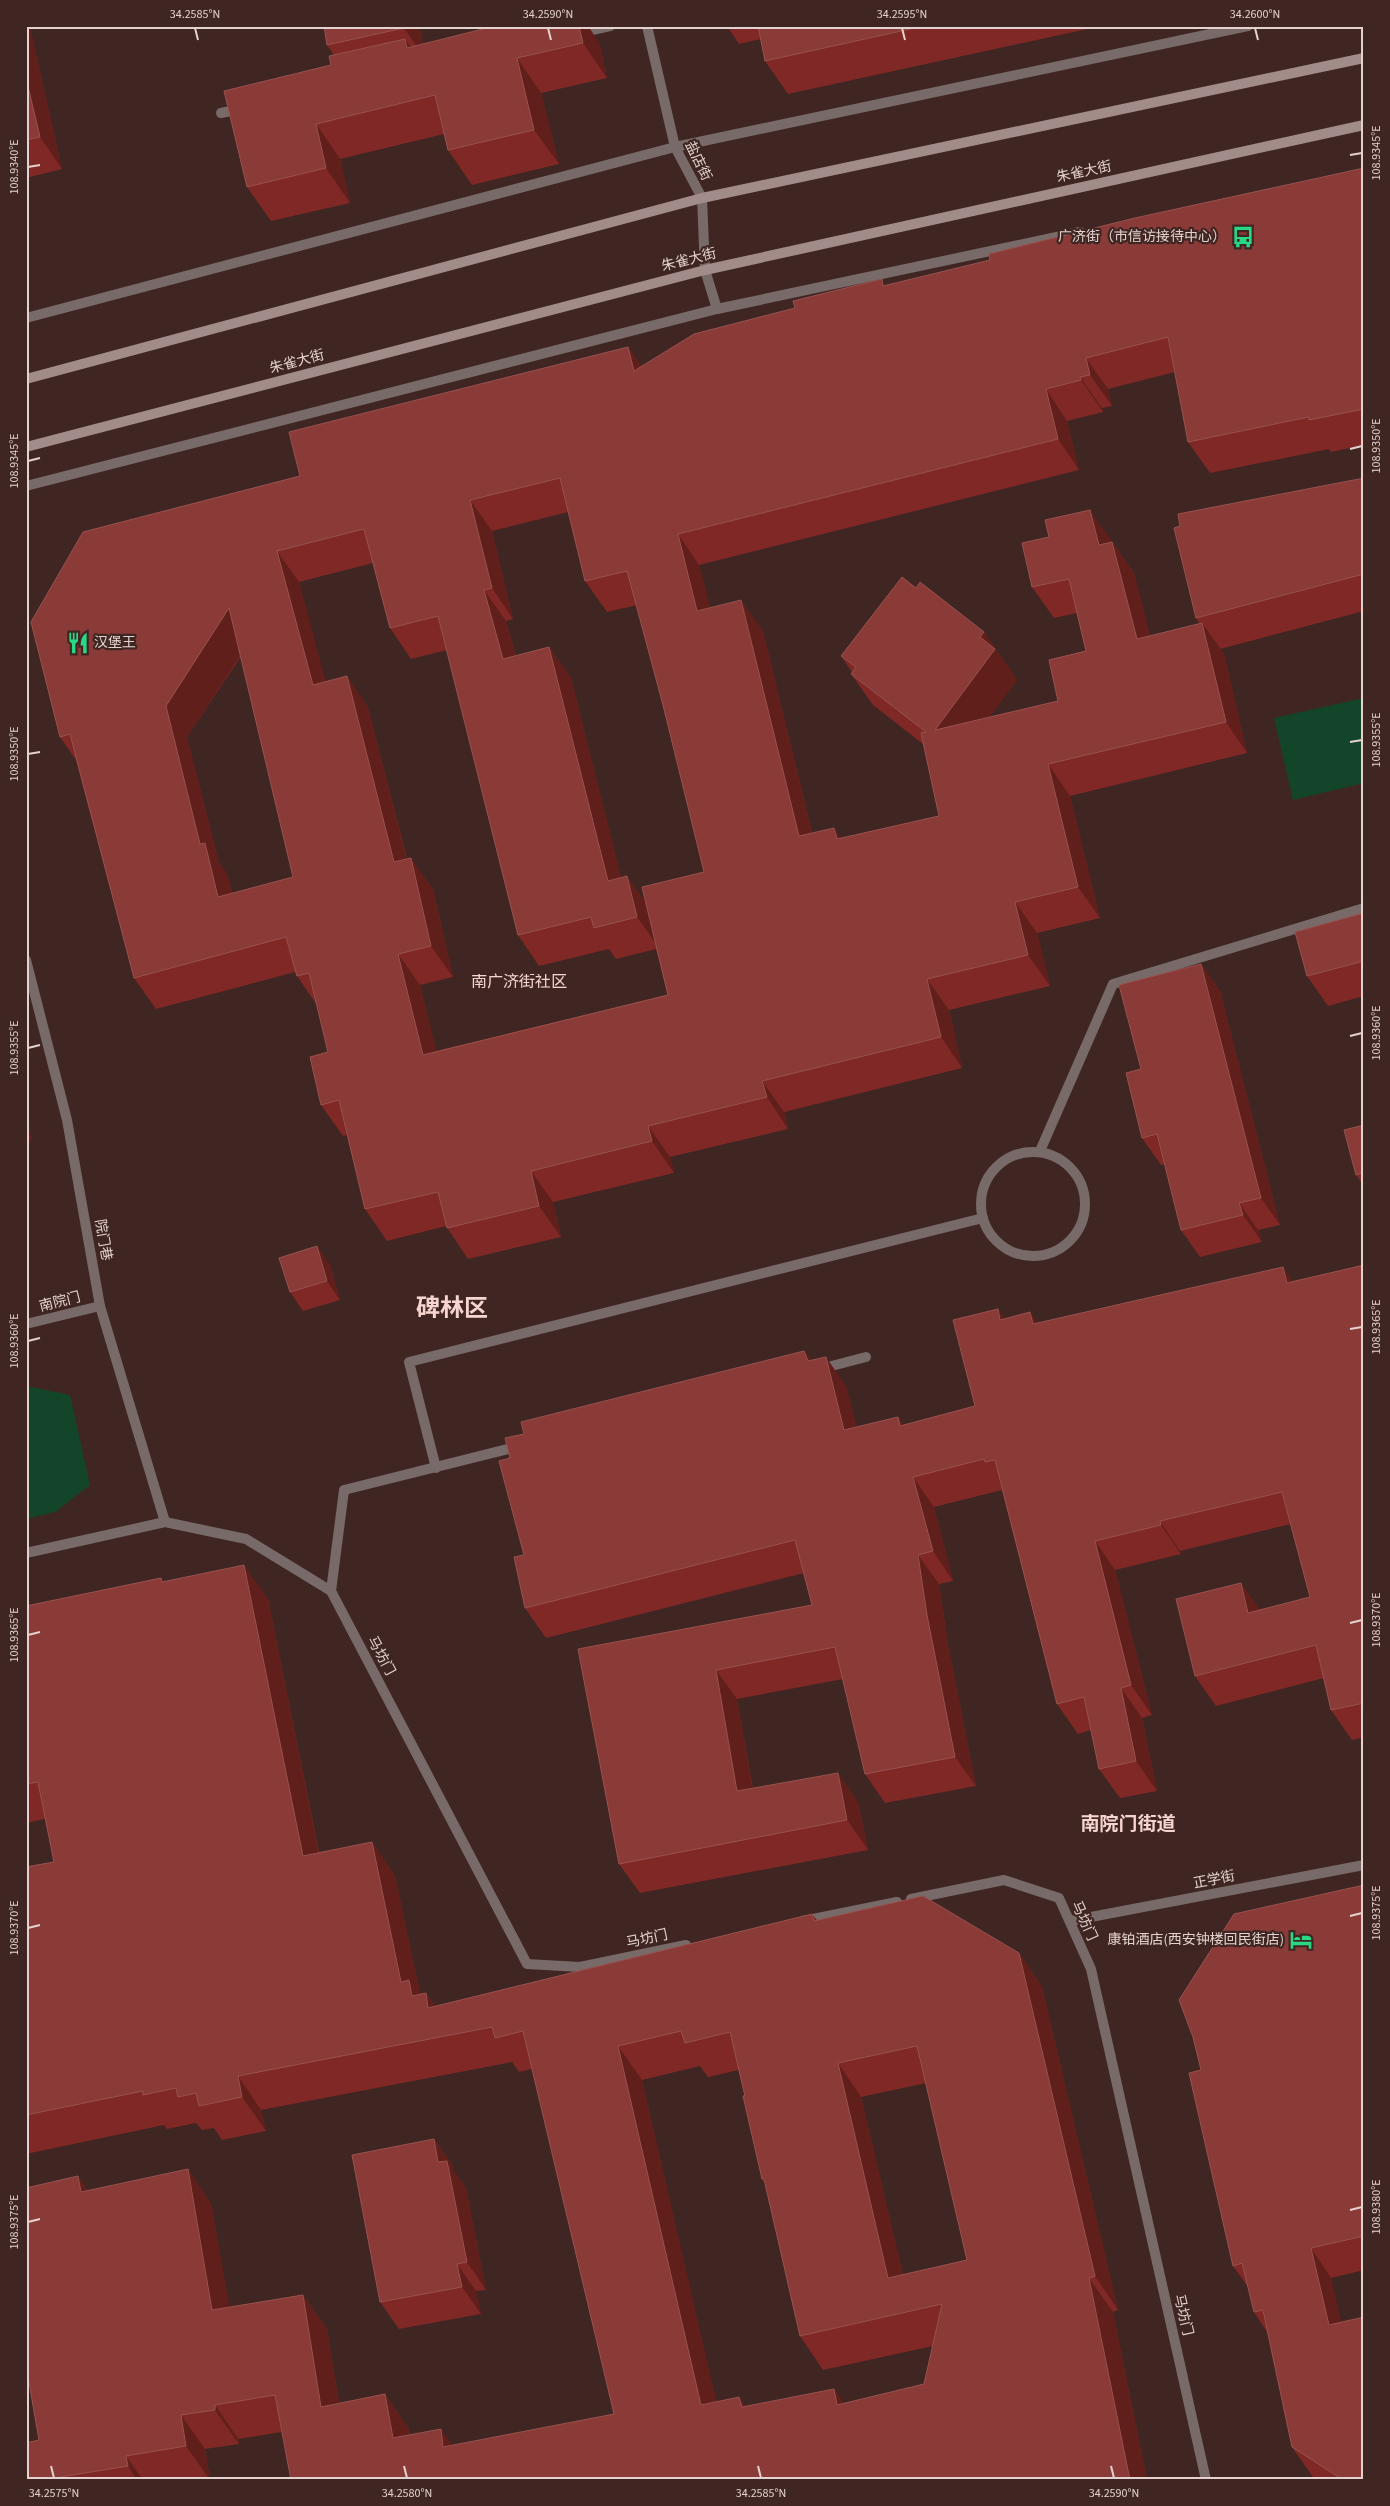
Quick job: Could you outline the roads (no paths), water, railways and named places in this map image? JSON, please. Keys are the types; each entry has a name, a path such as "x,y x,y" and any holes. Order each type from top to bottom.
{"main road":[{"path":"26,379 702,198 1364,58"},
{"name":"朱雀大街","path":"26,447 705,270 1364,125"}],"street":[{"path":"571,35 610,26"},
{"name":"盐店街","path":"647,26 675,147 702,198 705,270 717,309"},
{"path":"26,318 675,147 1248,26"},
{"path":"221,113 250,107"},
{"path":"26,486 717,309 1093,230"},
{"path":"1040,1152 1113,984 1364,908"},
{"name":"院门巷","path":"26,960 68,1120 100,1306 165,1522"},
{"path":"1040,1152 1060,1158 1075,1172 1084,1190 1085,1211 1078,1230 1065,1246 1046,1254 1026,1256 1007,1249 992,1236 983,1218 982,1197 988,1177 1002,1162 1020,1153 1040,1152"},
{"path":"436,1468 409,1362 983,1218"},
{"name":"南院门","path":"26,1324 100,1306"},
{"path":"809,1372 866,1356"},
{"path":"26,1553 165,1522 246,1538 331,1591 344,1490 531,1444"},
{"name":"马坊门","path":"331,1591 527,1964 580,1967 695,1944"},
{"name":"正学街","path":"1070,1921 1364,1865"},
{"name":"马坊门","path":"792,1924 1004,1880 1059,1898 1091,1968 1206,2480"}],"place":[{"name":"广济街（市信访接待中心）","path":"1243,237"},
{"name":"汉堡王","path":"78,643"},
{"name":"康铂酒店(西安钟楼回民街店)","path":"1301,1940"}],"district":[{"name":"南广济街社区","path":"519,982"},
{"name":"碑林区","path":"452,1308"},
{"name":"南院门街道","path":"1128,1824"}]}
